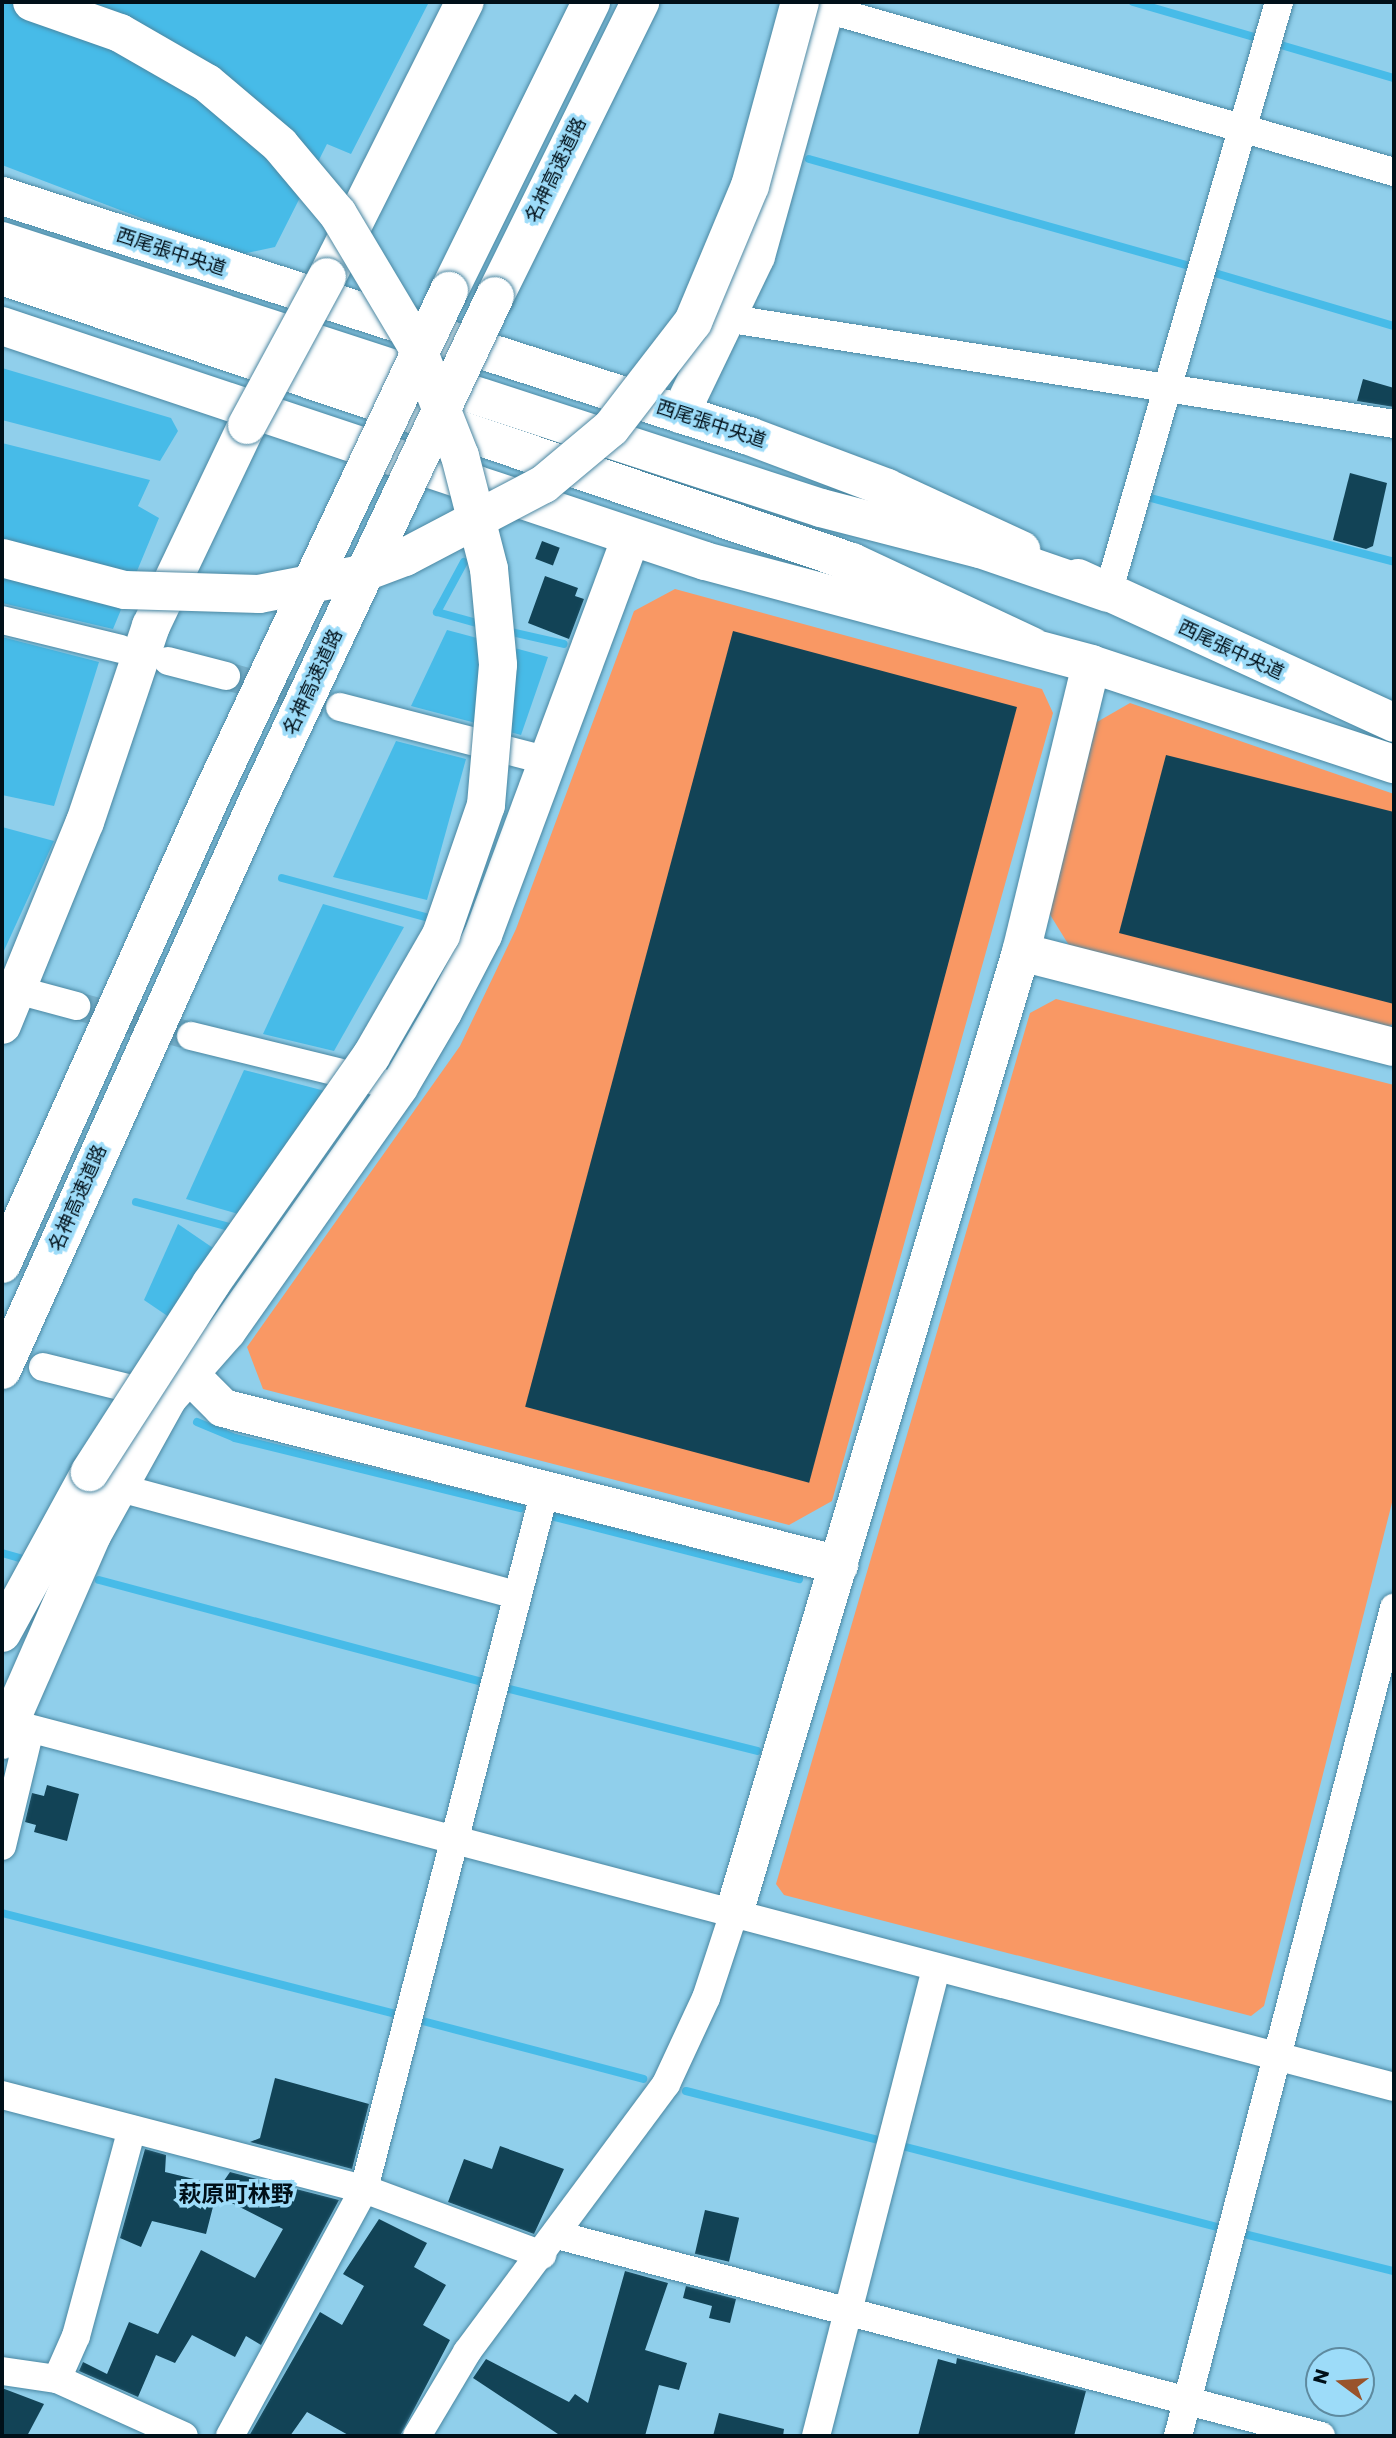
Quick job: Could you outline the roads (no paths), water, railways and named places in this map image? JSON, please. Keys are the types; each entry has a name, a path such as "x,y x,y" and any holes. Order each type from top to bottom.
{"main road":[{"path":"2,1633 124,1415 371,1056 421,974 473,851 498,708 496,615 477,514 416,345 367,258 312,181 228,99 120,33 32,2"},
{"path":"2,1025 10,988 85,821 151,626 247,425 327,276 465,2"},
{"path":"2,1264 354,489 591,2"},
{"name":"名神高速道路","path":"2,1370 262,790 640,2"},
{"path":"680,414 773,205 814,3"},
{"path":"2,558 125,590 260,594 357,575 405,557 544,484 611,428 692,322 750,186 814,3"},
{"name":"西尾張中央道","path":"2,195 680,414 887,488 1108,593 1394,723"},
{"path":"2,241 794,500 980,549 1108,593"},
{"path":"2,276 842,558 1031,646"},
{"path":"2,326 631,538 1031,646 1394,764"},
{"path":"10,1728 116,1487 178,1386 227,1331 399,1087 483,935 631,538"},
{"path":"734,1913 1021,952 1091,664"},
{"path":"1021,952 1394,1047"},
{"path":"178,1386 223,1408 839,1565"}],"street":[{"path":"1108,593 1279,2"},
{"path":"814,3 1394,172"},
{"path":"725,318 1394,424"},
{"path":"2,620 121,649"},
{"path":"168,660 226,676"},
{"path":"340,707 549,761"},
{"path":"10,988 76,1006"},
{"path":"191,1036 399,1087"},
{"path":"44,1367 178,1386"},
{"path":"116,1487 516,1595"},
{"path":"230,2436 364,2189 545,1490"},
{"path":"1178,2436 1394,1608"},
{"path":"2,1846 10,1728 453,1840 1394,2087"},
{"path":"417,2436 467,2353 666,2084 706,1997 734,1913"},
{"path":"816,2436 936,1967"},
{"path":"2,2095 364,2189 549,2245 848,2314 1321,2436"},
{"path":"57,2379 76,2336 132,2129"},
{"path":"2,2371 57,2379 184,2436"}],"water":[{"path":"2,2 429,2 351,154 327,144 275,247 238,255 2,165"},
{"path":"2,368 171,418 178,431 160,461 2,420"},
{"path":"2,443 150,480 138,506 159,518 113,629 2,603"},
{"path":"447,630 548,657 521,735 411,706"},
{"path":"2,637 99,662 54,806 2,795"},
{"path":"396,741 466,759 427,900 333,877"},
{"path":"2,827 54,841 2,955"},
{"path":"323,904 404,927 334,1051 263,1034"},
{"path":"244,1070 329,1092 273,1224 186,1199"},
{"path":"178,1224 235,1263 188,1330 144,1300"}],"waterway":[{"path":"1133,2 1258,38"},
{"path":"1274,43 1394,78"},
{"path":"809,159 1187,265"},
{"path":"1208,271 1394,326"},
{"path":"1143,496 1394,562"},
{"path":"464,562 437,612 484,625"},
{"path":"507,631 564,644"},
{"path":"282,878 426,917"},
{"path":"136,1202 237,1229"},
{"path":"197,1422 235,1438 521,1508"},
{"path":"551,1516 799,1579"},
{"path":"2,1553 26,1560"},
{"path":"99,1580 487,1683"},
{"path":"501,1687 757,1751"},
{"path":"2,1913 400,2015"},
{"path":"415,2019 643,2079"},
{"path":"686,2091 882,2141"},
{"path":"902,2146 1222,2228"},
{"path":"1248,2235 1394,2271"}],"tunnel":[{"path":"226,676 325,703"},
{"path":"76,1006 191,1036"}],"district":[{"name":"萩原町林野","path":"236,2194"}]}
